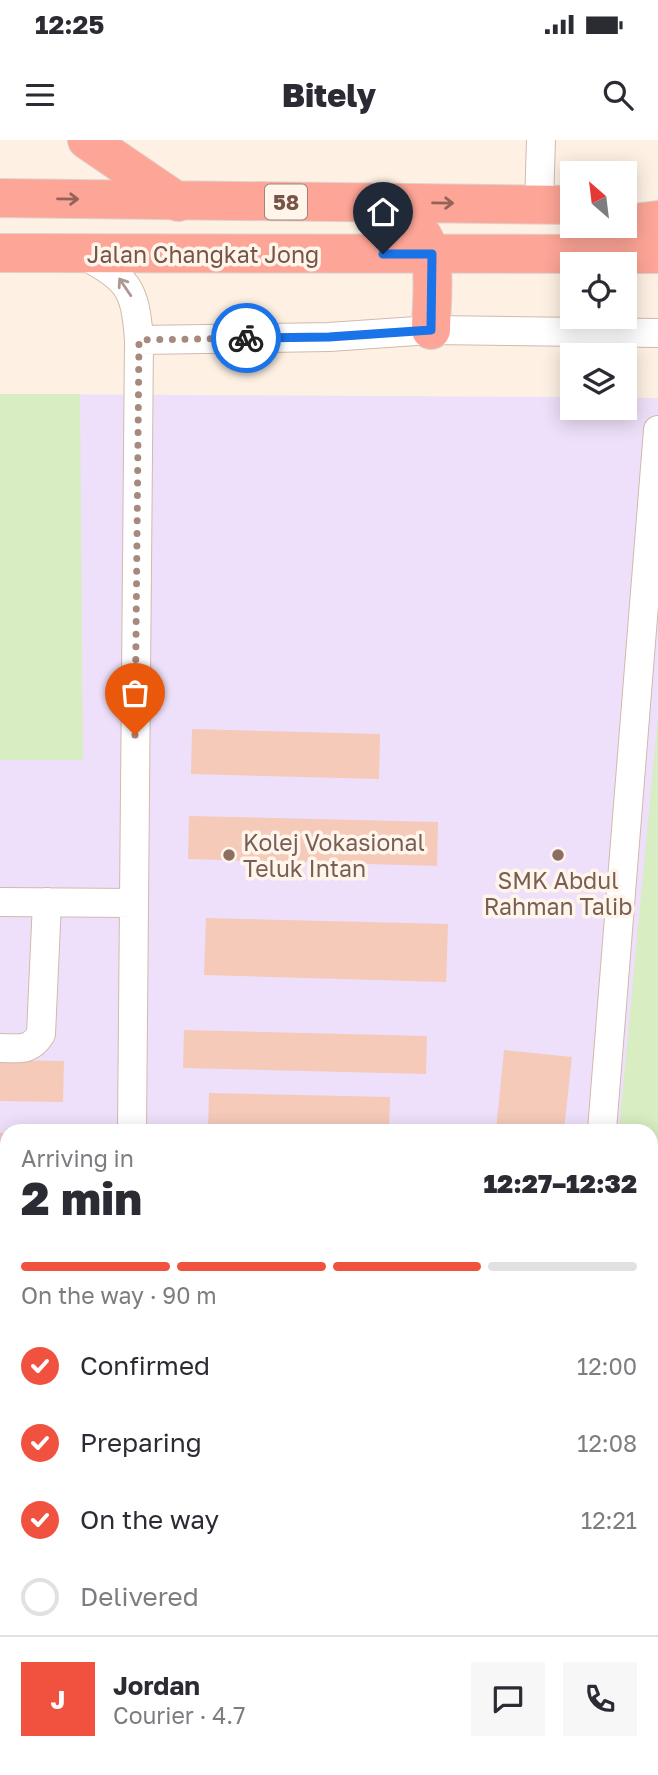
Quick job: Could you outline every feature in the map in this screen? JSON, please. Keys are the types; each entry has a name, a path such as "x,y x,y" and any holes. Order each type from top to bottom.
{"highway":[{"path":"87,140 175,201 226,218 262,225 405,227 418,230 426,239 432,267 431,330"},
{"name":"58","path":"0,198 555,204"},
{"path":"637,205 658,205"},
{"path":"637,223 658,220"},
{"path":"432,267 439,240 451,231 467,227 560,226"},
{"name":"Jalan Changkat Jong","path":"0,253 432,267 658,254"},
{"path":"432,267 560,273"},
{"path":"637,272 658,271"}],"street":[{"path":"541,140 555,204"},
{"path":"82,254 113,272 127,287 137,310 139,340 132,1124"},
{"path":"139,340 329,337 431,330 658,333"},
{"path":"602,1124 658,430"},
{"path":"0,902 134,903"},
{"path":"0,1048 28,1048 36,1043 41,1034 47,902"}],"shaded area":[{"name":"Kolej Vokasional Teluk Intan","path":"0,394 560,397 560,420 637,420 637,398 658,398 658,1124 0,1124"}],"green space":[{"path":"0,394 80,394 83,760 0,760"},
{"path":"658,715 658,1124 620,1124"}],"building":[{"path":"192,729 380,734 379,779 191,774"},
{"path":"189,816 438,822 437,866 188,859"},
{"path":"206,918 448,924 446,982 204,975"},
{"path":"184,1030 427,1036 426,1074 183,1068"},
{"path":"504,1050 572,1057 565,1124 497,1124"},
{"path":"0,1060 64,1061 63,1102 0,1101"},
{"path":"209,1093 390,1097 389,1124 208,1124"}],"way so far":[{"path":"135,735 139,340 246,338"}],"place":[{"name":"Kolej Vokasional Teluk Intan","path":"229,855"},
{"name":"SMK Abdul Rahman Talib","path":"558,855"}],"route":[{"path":"246,338 329,337 431,330 432,254 383,254"}]}
